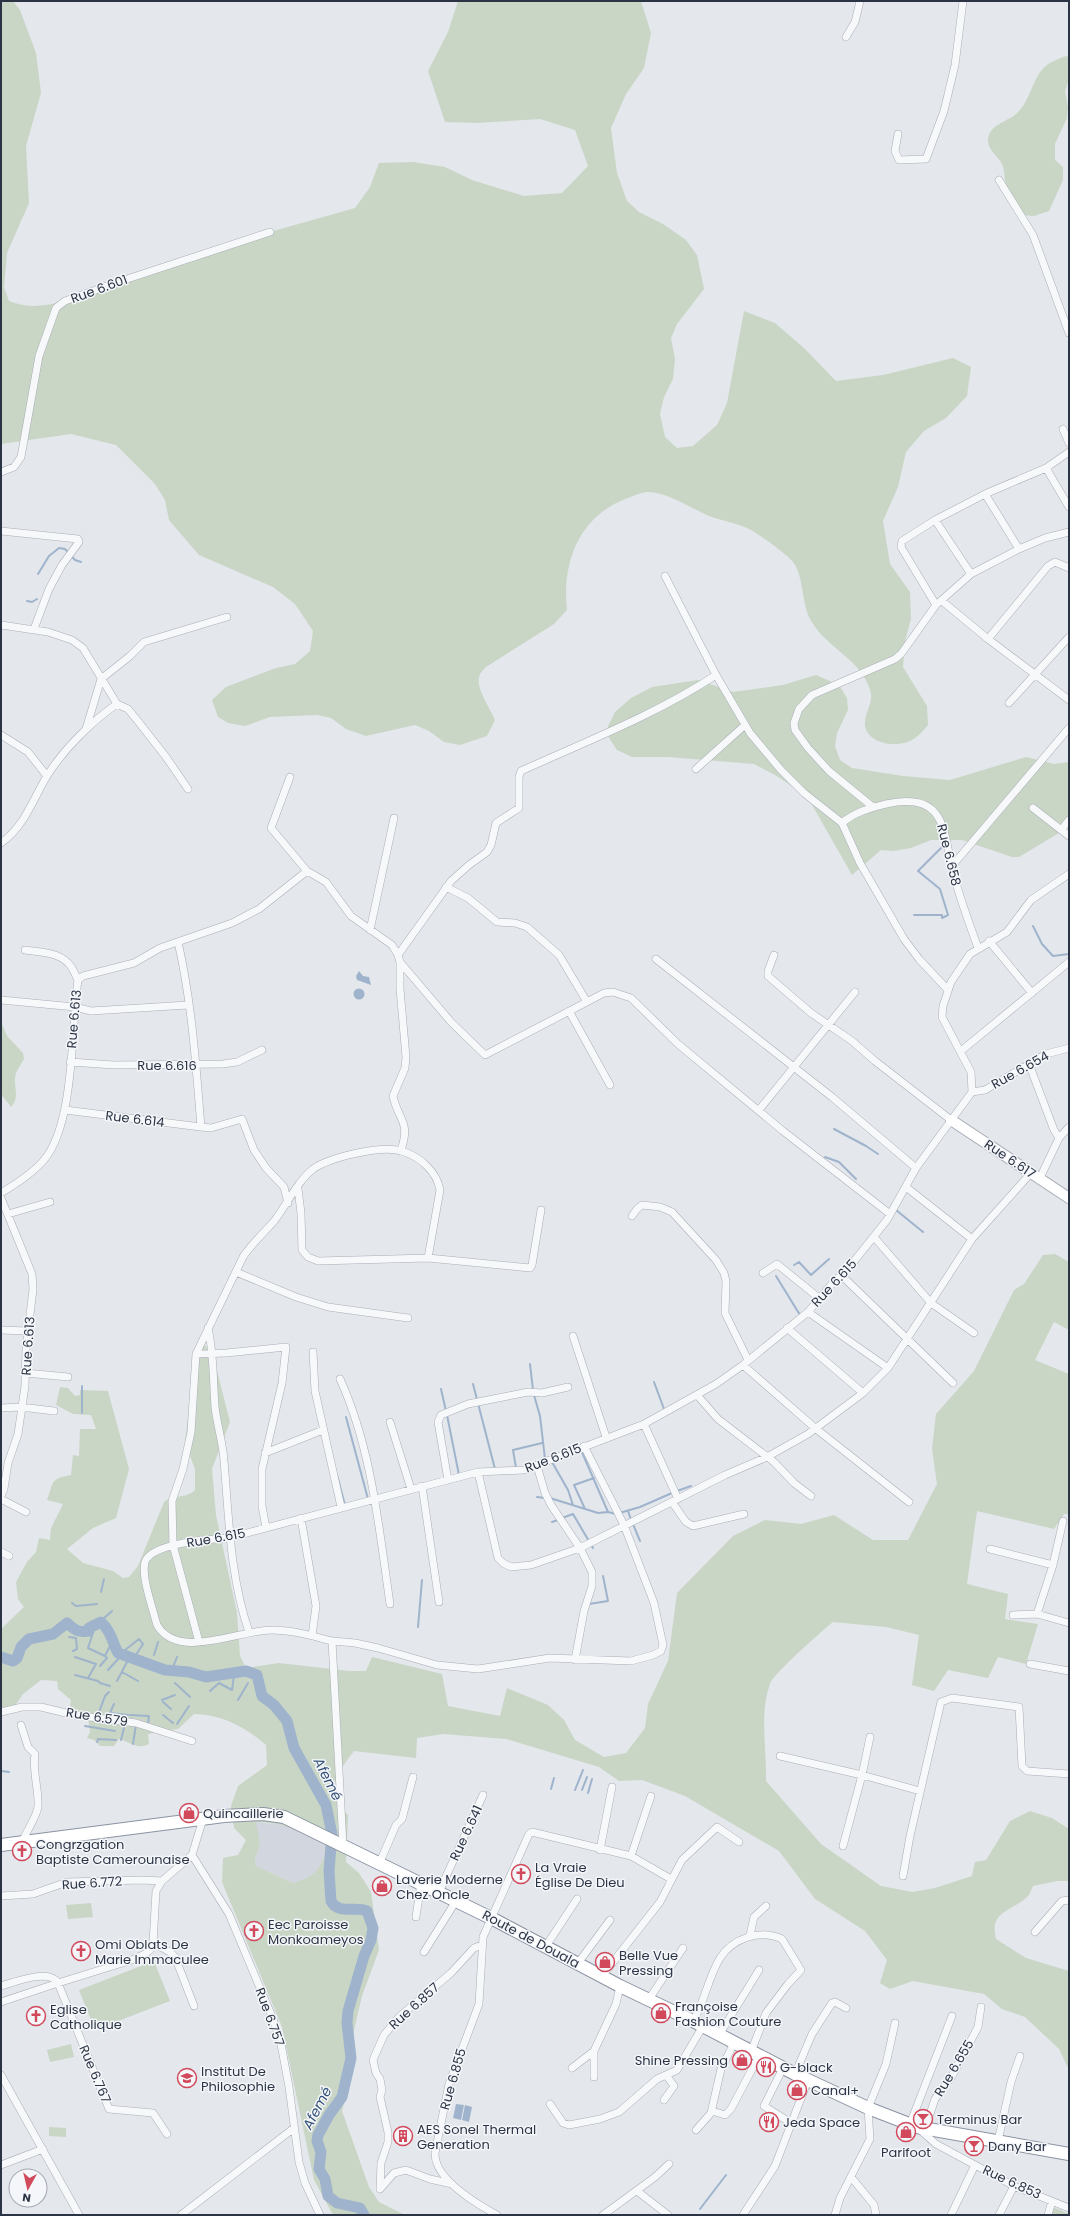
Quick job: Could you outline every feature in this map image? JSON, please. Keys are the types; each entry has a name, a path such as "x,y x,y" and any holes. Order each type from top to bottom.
{"highway":[{"name":"Route de Douala","path":"1,1845 224,1816 263,1814 284,1817 493,1919 620,1986 649,1999 795,2074 868,2108 917,2127 1069,2154"}],"street":[{"path":"846,37 854,22 860,1"},
{"path":"898,134 895,151 899,160 926,159 944,111 955,65 963,1"},
{"path":"999,180 1033,235 1069,333"},
{"name":"Rue 6.601","path":"1,472 14,467 21,457 39,356 56,308 65,301 115,283 270,232"},
{"path":"1063,429 1069,442"},
{"path":"1069,452 1046,468 985,494 935,520 901,544 939,603 1069,700"},
{"path":"1046,468 1069,507"},
{"path":"985,494 1019,549"},
{"path":"935,520 971,574"},
{"path":"1,531 78,539 79,542 62,565 49,589 34,629"},
{"path":"873,807 829,771 808,748 795,730 796,715 812,695 895,659 901,654 939,603 971,574 1019,549 1045,538 1069,532"},
{"path":"988,640 1048,566 1055,562 1069,568"},
{"path":"665,576 716,675 745,725 782,770 800,789 842,824 869,880 904,939 919,960 948,990"},
{"path":"86,729 101,679 130,656 144,642 227,617"},
{"path":"1,625 34,629 61,635 83,648 117,704 128,709 166,757 188,789"},
{"path":"1009,702 1069,637"},
{"path":"401,1150 405,1138 404,1124 393,1096 405,1068 406,1057 399,976 399,958 446,887 469,865 487,852 491,845 496,823 519,808 519,777 521,771 627,724 693,690 716,675"},
{"path":"1,843 13,832 28,813 47,776 86,729 117,704"},
{"path":"696,769 745,725"},
{"path":"952,866 1069,728"},
{"path":"1,735 28,752 47,776"},
{"path":"290,777 271,828 307,871 326,882 351,916 392,945 399,958 451,1022 485,1055 604,993 613,992 631,998 678,1044 783,1131 890,1214"},
{"name":"Rue 6.658","path":"842,824 855,814 873,807 905,802 919,803 934,811 940,819 946,837 954,879 978,948"},
{"path":"1033,808 1062,829 1069,836"},
{"path":"370,930 394,818"},
{"path":"1062,829 1069,820"},
{"name":"Rue 6.613","path":"1,1193 37,1167 53,1147 65,1110 78,980 83,976 134,963 160,948 232,923 259,909 307,871"},
{"path":"972,1092 971,1072 961,1051 944,1024 942,1017 943,1006 948,990 961,965 978,948 1007,932 1034,897 1069,874"},
{"path":"446,887 468,898 498,922 515,923 527,927 559,955 587,1002"},
{"path":"989,941 1032,993"},
{"path":"178,942 185,971 196,1065 201,1125"},
{"path":"25,950 44,952 63,959 69,963 78,980"},
{"path":"774,955 768,970 768,976 828,1025 852,1041 951,1120"},
{"path":"656,959 916,1168"},
{"path":"961,1051 1069,962"},
{"path":"759,1110 856,992"},
{"path":"1,1000 75,1007 83,1010 188,1005"},
{"path":"569,1011 610,1085"},
{"name":"Rue 6.654","path":"972,1092 985,1090 1046,1054 1069,1048"},
{"name":"Rue 6.616","path":"70,1062 114,1065 223,1064 237,1062 262,1050"},
{"path":"1029,1064 1054,1130 1059,1138"},
{"name":"Rue 6.615","path":"624,1525 654,1603 663,1645 661,1651 653,1655 631,1661 550,1658 533,1659 494,1668 450,1667 437,1665 378,1648 355,1643 332,1641 284,1630 249,1632 198,1642 181,1642 166,1636 158,1625 146,1580 145,1562 152,1554 174,1545 228,1538 478,1472 524,1470 644,1424 697,1395 746,1362 808,1312 874,1237 890,1214 916,1168 972,1092"},
{"name":"Rue 6.614","path":"65,1110 201,1125 211,1128 242,1120 254,1150 266,1168 284,1187 288,1203"},
{"name":"Rue 6.617","path":"951,1120 1039,1180 1069,1198"},
{"path":"1039,1180 1059,1138 1069,1127"},
{"path":"198,1642 174,1545 172,1501 183,1469 191,1432 196,1354 236,1272 252,1243 274,1222 298,1189 304,1178 323,1163 360,1152 401,1150 419,1160 431,1170 438,1180 440,1190 428,1258"},
{"path":"478,1472 498,1558 503,1564 511,1567 531,1565 580,1548 725,1475 767,1457 815,1428 863,1393 888,1368 972,1239 1030,1174"},
{"path":"906,1187 972,1239"},
{"path":"298,1189 302,1212 302,1250 308,1257 318,1261 346,1262 428,1258 530,1268 532,1265 541,1210"},
{"name":"Rue 6.613","path":"1,1198 32,1274 32,1305 28,1331 26,1373 18,1434 10,1458 1,1498"},
{"path":"8,1214 50,1202"},
{"path":"632,1216 642,1205 667,1209 701,1242 716,1260 724,1273 726,1281 725,1313 746,1362 815,1428 909,1502"},
{"path":"874,1237 931,1303 974,1333"},
{"path":"763,1273 777,1264 819,1298"},
{"path":"236,1272 296,1297 328,1307 408,1318"},
{"path":"841,1275 953,1383"},
{"path":"808,1312 888,1368"},
{"path":"208,1328 213,1354 216,1408 224,1459 228,1538 242,1612 249,1632"},
{"path":"787,1328 863,1393"},
{"path":"1,1330 28,1331"},
{"path":"573,1336 606,1438"},
{"path":"196,1354 286,1348 282,1383 265,1453 261,1494 266,1528"},
{"path":"313,1352 315,1391 341,1507"},
{"path":"26,1373 68,1377"},
{"path":"340,1379 354,1417 375,1498 390,1604"},
{"path":"448,1480 438,1422 441,1415 468,1404 528,1392 542,1393 568,1387"},
{"path":"697,1395 718,1419 767,1457 794,1483 811,1496"},
{"path":"1,1408 21,1407 54,1411"},
{"path":"390,1422 411,1489"},
{"path":"644,1424 675,1500 686,1522 693,1526 744,1514"},
{"path":"265,1453 323,1430"},
{"path":"584,1446 624,1525"},
{"path":"537,1466 545,1492 551,1505 580,1548 592,1572 592,1580 575,1660"},
{"path":"422,1486 439,1602"},
{"path":"1,1498 26,1512"},
{"path":"301,1518 316,1606 312,1636"},
{"path":"1037,1614 1053,1565 1062,1521"},
{"path":"990,1549 1053,1565"},
{"path":"1,1552 9,1556"},
{"path":"1013,1615 1037,1614 1069,1622"},
{"path":"332,1641 341,1844"},
{"path":"1030,1664 1069,1672"},
{"path":"903,1876 920,1791 941,1702 952,1698 1019,1708 1022,1766 1027,1771 1069,1774"},
{"name":"Rue 6.579","path":"1,1712 22,1707 41,1707 74,1715 136,1723 192,1741"},
{"path":"21,1725 28,1747 35,1754 38,1805 36,1814 26,1831 22,1843"},
{"path":"844,1846 870,1738"},
{"path":"780,1756 862,1775 920,1791"},
{"path":"379,1864 396,1825 402,1819 413,1777"},
{"path":"612,1787 600,1850 631,1856 671,1879"},
{"name":"Rue 6.641","path":"439,1892 483,1795"},
{"path":"631,1856 651,1796"},
{"path":"1,2002 132,1960 150,1950 153,1943 156,1891 162,1881 192,1855 203,1819"},
{"path":"602,1976 658,1904 685,1856 715,1828 719,1828 739,1842"},
{"name":"Rue 6.855","path":"497,2215 475,2202 452,2184 435,2159 449,2084 479,2004 483,1937 493,1919 530,1833 552,1835 600,1850"},
{"name":"Rue 6.757","path":"192,1855 229,1914 273,2019 281,2044 299,2162 305,2183 320,2215"},
{"name":"Rue 6.772","path":"1,1896 33,1894 67,1882 142,1880 162,1881"},
{"path":"416,1917 421,1883"},
{"path":"546,1946 577,1899"},
{"path":"1035,1932 1062,1901 1069,1900"},
{"path":"424,1952 456,1901"},
{"path":"750,1935 754,1917 766,1906"},
{"path":"578,1963 610,1920"},
{"path":"550,2104 566,2124 592,2122 619,2112 656,2078 677,2070 698,2024 700,2010 720,1958 727,1950 750,1935 768,1935 782,1939 801,1970 788,1984 766,2013 755,2054 731,2108 725,2115 712,2111"},
{"path":"153,1943 170,1952 175,1957 194,2006"},
{"name":"Rue 6.857","path":"452,2184 430,2179 406,2170 394,2173 380,2189 381,2163 388,2142 388,2132 380,2096 382,2090 380,2079 376,2074 373,2060 384,2035 398,2017 435,1987 474,1948 482,1945"},
{"path":"649,1999 683,1948"},
{"path":"719,2035 759,1970"},
{"path":"1,1986 40,1976 50,1976 55,1978 58,1983"},
{"name":"Rue 6.767","path":"58,1983 109,2109 153,2113 167,2134"},
{"path":"594,2077 594,2051 616,2004 620,1986"},
{"path":"795,2074 812,2034 832,2003 835,2002 846,2008"},
{"name":"Rue 6.655","path":"917,2127 952,2076 978,2027 981,2007"},
{"path":"917,2127 952,2016"},
{"path":"835,2215 840,2198 870,2139 868,2108 886,2064 895,2023"},
{"path":"696,2130 712,2111 721,2069 734,2043"},
{"path":"572,2068 594,2051"},
{"path":"998,2141 1011,2082 1020,2056"},
{"path":"783,2068 764,2106 791,2123"},
{"path":"1,2075 79,2215"},
{"path":"664,2100 674,2086 666,2075"},
{"path":"743,2215 775,2166 808,2080"},
{"name":"Rue 6.853","path":"917,2127 936,2144 1014,2186 1069,2208"},
{"path":"181,2215 294,2128"},
{"path":"1,2165 44,2150"},
{"path":"603,2215 637,2191 669,2164"},
{"path":"951,2215 976,2165"},
{"path":"851,2177 874,2205 876,2215"},
{"path":"999,2215 1014,2186"},
{"path":"637,2191 668,2215"},
{"path":"1048,2215 1052,2201"}],"shaded area":[{"path":"255,1822 283,1825 301,1830 327,1844 326,1853 321,1868 307,1879 293,1883 256,1866 255,1860 260,1844"}],"green space":[{"path":"1,1 13,1 20,10 36,53 41,93 26,146 29,203 7,253 4,287 9,301 16,304 37,306 65,301 270,232 355,208 370,187 379,163 413,162 445,167 472,180 524,196 562,193 588,166 575,130 540,119 476,123 445,122 428,71 448,32 458,1 641,1 651,33 644,68 626,94 611,128 617,173 627,201 639,212 663,224 686,240 697,255 704,289 677,324 671,338 675,359 673,379 664,397 660,414 665,437 677,448 693,446 717,425 727,403 744,311 775,323 804,348 836,381 883,375 953,358 971,367 967,396 946,418 924,431 906,452 898,487 883,521 890,564 910,592 911,619 905,641 903,667 927,706 928,725 914,739 905,743 888,744 872,737 868,733 865,723 871,699 869,687 857,667 831,644 815,627 809,617 799,574 793,562 785,554 747,528 712,517 664,495 648,492 625,499 609,507 595,518 576,544 571,559 567,576 567,610 554,624 486,667 480,674 480,687 484,699 495,720 487,736 460,745 444,742 429,731 415,725 366,736 346,729 331,718 317,715 270,717 245,726 228,723 218,717 212,700 226,687 276,668 295,664 310,651 313,631 295,604 273,587 199,555 169,520 165,500 155,484 116,445 71,434 1,444"},
{"path":"1069,56 1069,79 1065,91 1068,107 1067,118 1055,144 1055,160 1063,167 1063,180 1049,211 1034,216 1021,215 1006,185 1002,164 988,144 989,135 995,126 1015,115 1024,105 1037,78 1046,66 1060,58"},
{"path":"816,675 839,685 847,698 848,710 837,733 835,746 840,760 852,768 903,776 950,780 1026,757 1054,764 1069,762 1069,827 1019,857 1012,857 962,840 931,840 911,848 893,851 881,850 852,875 807,796 775,775 754,764 668,757 632,757 617,750 609,738 608,726 615,712 631,698 652,687 698,680 733,692 783,685"},
{"path":"1,1022 7,1036 23,1053 24,1059 16,1073 16,1095 14,1103 11,1107 1,1094"},
{"path":"1055,1254 1069,1262 1069,1330 1054,1322 1035,1360 1069,1374 1069,1514 1064,1514 1054,1529 977,1511 967,1584 1008,1594 1005,1619 1038,1624 1026,1664 998,1657 988,1678 948,1670 934,1691 912,1685 919,1635 886,1627 833,1622 798,1653 773,1679 767,1696 764,1732 766,1781 821,1844 881,1886 912,1892 935,1888 972,1876 975,1862 986,1860 1010,1821 1030,1811 1052,1818 1069,1829 1069,1881 1057,1881 1033,1886 1028,1896 999,1917 995,1930 996,1939 1026,1958 1069,1971 1069,2070 1059,2049 1025,2017 1002,2009 984,1994 913,1981 890,1989 880,1983 887,1960 865,1931 815,1899 779,1851 685,1796 642,1780 619,1781 599,1767 506,1739 443,1734 417,1738 416,1758 354,1751 338,1774 334,1786 336,1800 348,1815 346,1862 359,1873 371,1892 379,1950 362,1996 354,2030 352,2068 342,2111 369,2187 379,2202 405,2215 333,2215 314,2180 282,2027 222,1882 223,1858 238,1855 246,1840 234,1828 231,1806 238,1786 267,1765 266,1745 241,1727 223,1719 214,1716 194,1714 178,1729 148,1734 149,1744 145,1746 137,1746 119,1739 114,1746 100,1746 94,1740 87,1738 90,1732 88,1717 69,1714 71,1700 58,1689 57,1681 41,1680 23,1694 10,1713 1,1714 1,1629 24,1607 18,1599 16,1582 27,1562 36,1552 39,1538 50,1540 51,1528 63,1504 47,1500 53,1482 64,1476 71,1475 73,1455 79,1456 80,1429 96,1429 91,1415 73,1414 56,1405 60,1387 68,1388 75,1396 80,1395 80,1390 108,1391 129,1469 116,1518 93,1528 67,1549 83,1563 113,1571 123,1578 129,1577 138,1566 164,1502 171,1498 188,1495 195,1490 195,1469 185,1442 197,1346 206,1346 217,1371 230,1422 212,1469 216,1515 237,1613 240,1656 246,1668 279,1663 349,1671 366,1671 372,1657 442,1674 448,1706 500,1716 507,1688 548,1705 564,1720 575,1740 604,1757 626,1753 645,1728 648,1704 668,1661 677,1593 733,1536 765,1520 801,1524 834,1515 873,1540 908,1540 937,1484 932,1449 936,1414 974,1371 1014,1290 1024,1284 1043,1255","holes":["256,1822 266,1822 293,1828 327,1844 324,1850 326,1853 321,1865 314,1873 293,1883 256,1866 255,1860 260,1844"]},
{"path":"91,1903 93,1917 68,1919 66,1905"},
{"path":"154,1961 170,2001 95,2030 79,1990"},
{"path":"71,2044 74,2057 50,2062 47,2050"},
{"path":"49,2127 66,2128 66,2137 49,2136"},
{"path":"1053,2207 1069,2214 1069,2215 1051,2215"}],"water":[{"path":"359,971 363,976 369,977 371,985 357,980 356,976"},
{"path":"357,989 361,989 363,990 363,998 357,999 354,996 354,992"},
{"path":"456,2104 464,2105 461,2120 453,2118"},
{"path":"465,2105 472,2107 469,2122 462,2120"}],"waterway":[{"path":"38,574 49,556 59,548 65,549 75,560 81,562"},
{"path":"27,601 32,602 37,599"},
{"path":"914,915 942,915 942,918 948,915 940,889 918,871 945,844"},
{"path":"1033,926 1042,944 1053,956 1069,954"},
{"path":"834,1129 878,1154"},
{"path":"825,1157 839,1162 856,1179"},
{"path":"896,1210 923,1232"},
{"path":"794,1265 799,1262 811,1275 829,1259"},
{"path":"776,1276 800,1315"},
{"path":"530,1364 533,1390"},
{"path":"654,1382 664,1409"},
{"path":"473,1384 495,1469"},
{"path":"82,1386 82,1413"},
{"path":"441,1389 446,1411"},
{"path":"534,1395 540,1416 545,1459"},
{"path":"447,1415 459,1475"},
{"path":"346,1417 368,1499"},
{"path":"516,1468 513,1450 542,1443"},
{"path":"581,1450 608,1512"},
{"path":"552,1462 568,1490 573,1505"},
{"path":"337,1475 345,1505"},
{"path":"585,1509 574,1485 594,1478"},
{"path":"677,1491 691,1486"},
{"path":"550,1498 598,1513 608,1512 616,1514 640,1507 672,1493"},
{"path":"537,1497 545,1498"},
{"path":"628,1511 631,1520"},
{"path":"562,1518 573,1514 593,1548"},
{"path":"552,1522 558,1520"},
{"path":"633,1524 640,1541"},
{"path":"589,1604 608,1601 603,1576"},
{"path":"101,1592 104,1579"},
{"path":"418,1627 422,1580"},
{"path":"72,1603 76,1606 97,1604"},
{"path":"102,1624 103,1619 112,1611"},
{"name":"Afemé","path":"1,1657 13,1661 17,1658 21,1647 29,1639 53,1634 67,1623 77,1630 85,1632 89,1631 89,1628 101,1622 109,1633 118,1653 165,1670 189,1672 206,1677 246,1671 257,1675 262,1696 274,1705 287,1721 294,1748 326,1805 332,1834 329,1871 331,1901 338,1908 367,1911 373,1928 371,1940 364,1956 348,2011 347,2023 351,2058 342,2097 329,2115 318,2135 317,2141 321,2152 319,2169 325,2179 328,2196 337,2203 360,2208 364,2215"},
{"path":"90,1633 92,1636 88,1648 105,1656"},
{"path":"69,1637 76,1638 77,1649 73,1651"},
{"path":"100,1666 107,1658 105,1656 114,1638"},
{"path":"120,1654 139,1639 143,1644 134,1658"},
{"path":"154,1655 158,1642"},
{"path":"75,1657 96,1664 88,1678"},
{"path":"108,1670 120,1657"},
{"path":"173,1667 177,1657"},
{"path":"117,1681 127,1662"},
{"path":"122,1672 138,1681"},
{"path":"75,1675 110,1686"},
{"path":"210,1691 219,1683 232,1690 234,1675"},
{"path":"175,1683 190,1697"},
{"path":"238,1700 248,1683"},
{"path":"98,1715 105,1696 109,1692"},
{"path":"162,1700 175,1695"},
{"path":"163,1702 171,1709"},
{"path":"114,1704 110,1713 128,1715"},
{"path":"177,1724 189,1706"},
{"path":"130,1715 149,1716 148,1724"},
{"path":"163,1715 173,1723"},
{"path":"121,1740 125,1724"},
{"path":"133,1744 136,1724"},
{"path":"85,1726 115,1731"},
{"path":"97,1742 98,1739 116,1740"},
{"path":"575,1790 583,1770"},
{"path":"1,1771 9,1772"},
{"path":"582,1790 587,1777"},
{"path":"551,1789 554,1778"},
{"path":"588,1793 592,1779"},
{"path":"700,2209 726,2175"}],"place":[{"name":"Quincaillerie","path":"189,1813"},
{"name":"Congrzgation Baptiste Camerounaise","path":"22,1851"},
{"name":"La Vraie Église De Dieu","path":"521,1874"},
{"name":"Laverie Moderne Chez Oncle","path":"382,1886"},
{"name":"Eec Paroisse Monkoameyos","path":"254,1931"},
{"name":"Omi Oblats De Marie Immaculee","path":"81,1951"},
{"name":"Belle Vue Pressing","path":"605,1962"},
{"name":"Françoise Fashion Couture","path":"661,2013"},
{"name":"Eglise Catholique","path":"36,2016"},
{"name":"Shine Pressing","path":"742,2060"},
{"name":"G-black","path":"766,2067"},
{"name":"Institut De Philosophie","path":"187,2078"},
{"name":"Canal+","path":"797,2090"},
{"name":"Terminus Bar","path":"923,2119"},
{"name":"Jeda Space","path":"769,2122"},
{"name":"Parifoot","path":"906,2132"},
{"name":"AES Sonel Thermal Generation","path":"403,2136"},
{"name":"Dany Bar","path":"974,2146"}]}
